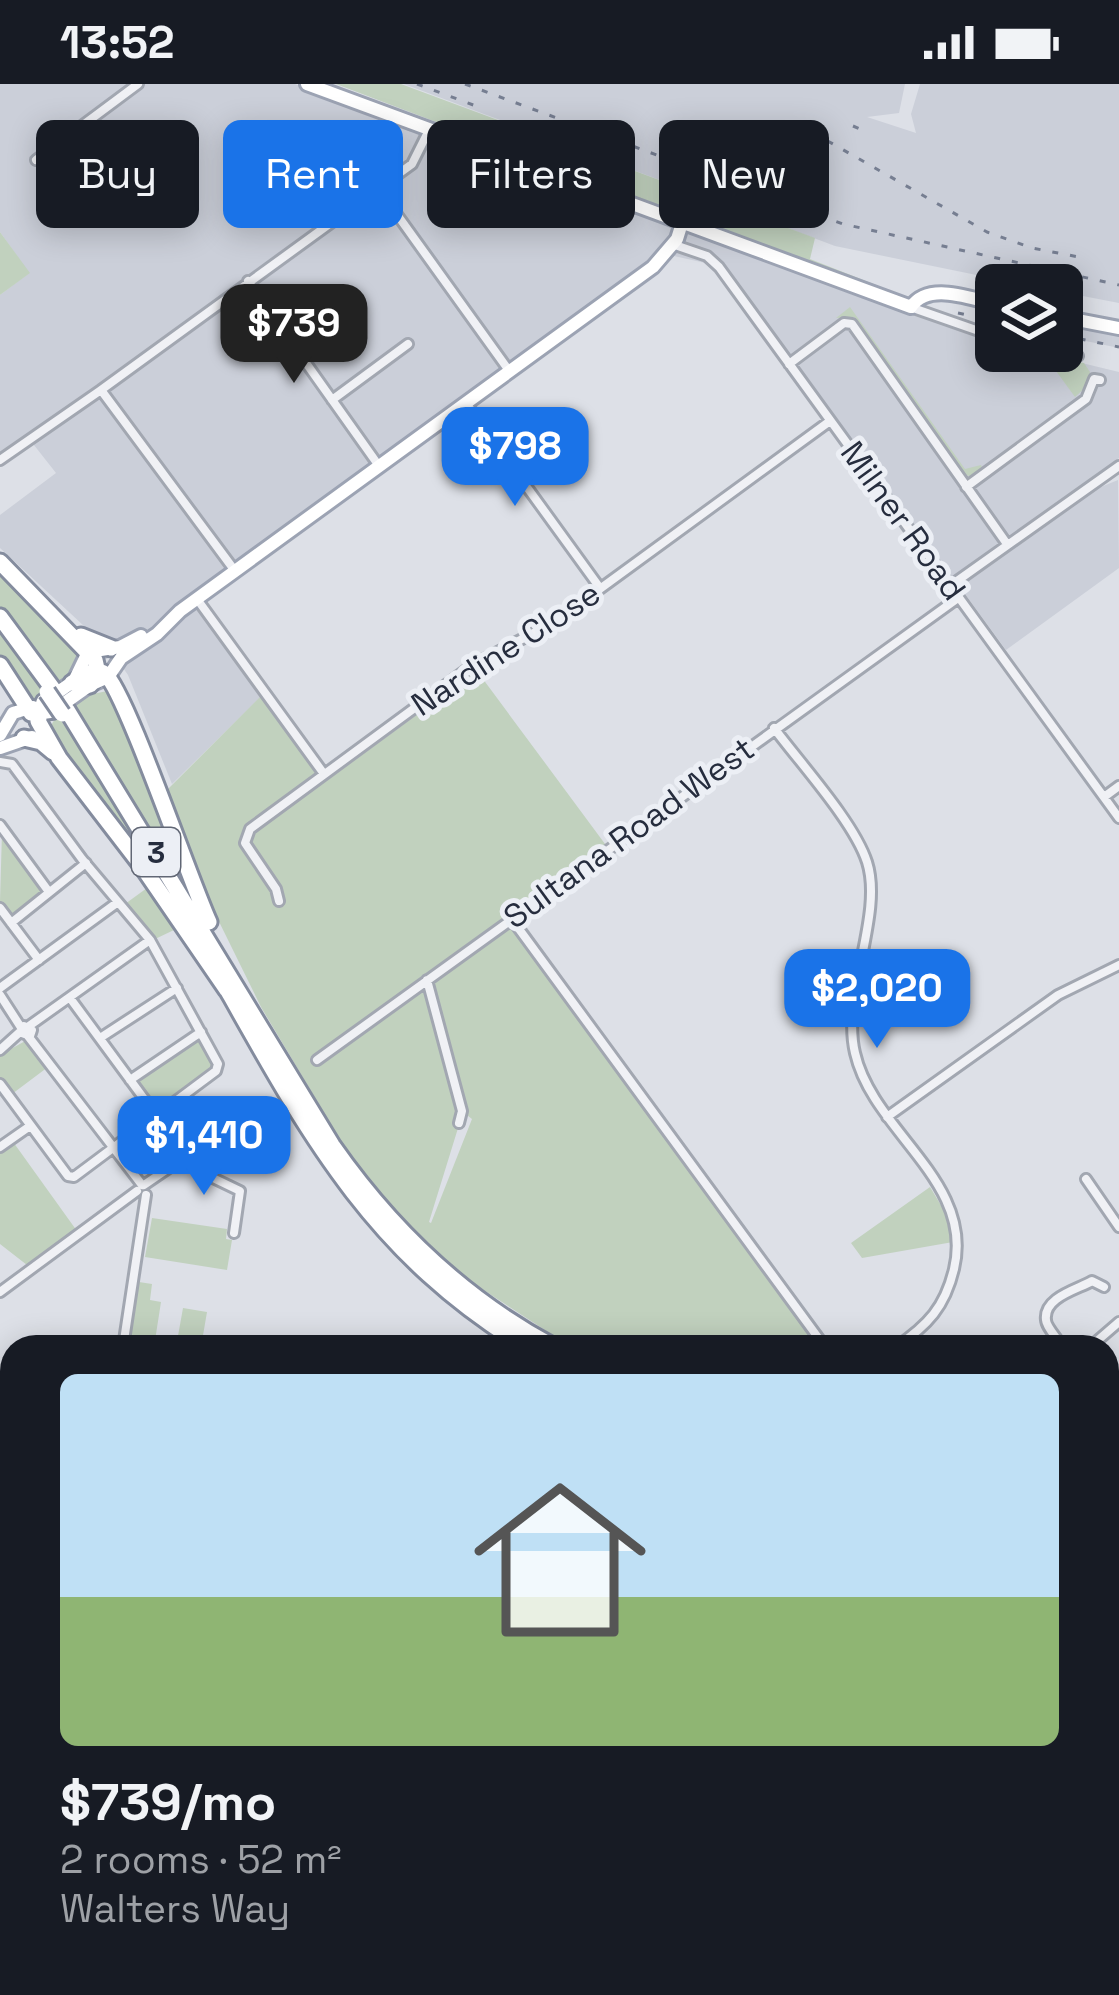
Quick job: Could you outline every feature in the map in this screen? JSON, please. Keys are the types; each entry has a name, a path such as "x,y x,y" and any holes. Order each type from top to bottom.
{"highway":[{"path":"0,562 88,652 235,993"},
{"name":"3","path":"0,617 43,707"},
{"path":"64,626 119,651"},
{"name":"3","path":"0,627 43,707 332,1144 385,1213 428,1258 467,1291 535,1335"},
{"path":"0,665 43,707 59,758"},
{"path":"24,738 43,743 59,758 235,993"},
{"name":"3","path":"235,993 312,1138 373,1220 419,1268 508,1335"}],"main road":[{"path":"307,84 427,127"},
{"path":"0,735 43,707 99,683 119,651 177,614 653,267 672,244 677,228"},
{"path":"695,228 911,307 931,293 975,300"},
{"path":"1083,321 1119,328"},
{"path":"99,683 88,652 119,651"},
{"path":"0,748 24,738 43,707"}],"street":[{"path":"90,120 139,84"},
{"path":"403,170 412,164 427,134"},
{"path":"403,224 510,372"},
{"path":"0,460 322,228"},
{"name":"Milner Road","path":"672,244 713,261 1119,818"},
{"path":"248,281 380,466"},
{"path":"911,307 975,330"},
{"path":"789,364 844,323 852,324 1006,544"},
{"path":"332,400 408,344"},
{"path":"967,487 1086,399 1094,379"},
{"path":"101,390 235,571"},
{"path":"466,403 600,589"},
{"name":"Nardine Close","path":"279,901 245,843 246,833 472,664 539,630 600,589 830,421"},
{"name":"Sultana Road West","path":"317,1060 941,608 1006,544 1119,469"},
{"path":"197,598 324,773"},
{"path":"774,728 856,838 868,866 870,897 855,994 853,1049 866,1087 945,1195 956,1225 956,1260 947,1298 913,1335"},
{"path":"0,762 13,764 150,940 218,1064 216,1071 74,1177 68,1176 0,1084"},
{"path":"1104,797 1119,785"},
{"path":"0,825 49,892"},
{"path":"11,923 86,863"},
{"path":"118,902 0,992 144,1191 125,1335"},
{"path":"0,908 39,960"},
{"path":"511,919 816,1335"},
{"path":"0,1050 150,940"},
{"path":"887,1118 1058,995 1119,965"},
{"path":"427,980 462,1111 459,1123"},
{"path":"100,1038 177,988"},
{"path":"70,998 156,1115"},
{"path":"130,1080 201,1032"},
{"path":"0,1292 261,1105"},
{"path":"0,1147 30,1126"},
{"path":"190,1156 213,1178 240,1191 234,1232"},
{"path":"1086,1179 1119,1227"},
{"path":"1106,1210 1119,1202"},
{"path":"1053,1335 1046,1320 1066,1291 1092,1281 1104,1288"}],"shaded area":[{"path":"0,84 295,84 393,120 223,120 223,228 403,228 403,124 427,132 427,228 635,228 635,209 659,217 659,228 688,228 975,333 975,372 1083,372 1083,363 1119,372 1119,458 948,591 710,264 674,256 199,600 266,692 172,784 128,675 112,652 0,548 0,515 56,473 30,440 0,460 0,295 29,273 0,232"},
{"path":"404,84 905,84 899,113 867,117 916,133 911,114 920,84 1119,84 1119,303 1083,296 1083,264 975,264 975,275 835,246 787,228 829,228 829,120 659,120 659,180 635,171 635,120 500,120"},
{"path":"1083,327 1119,334 1119,348 1083,340"},
{"path":"1118,480 1119,568 1006,650 960,587 1096,489"}],"green space":[{"path":"336,84 401,84 498,120 431,120"},
{"path":"635,171 659,180 659,206 635,197"},
{"path":"716,228 788,228 815,238 810,259 880,290"},
{"path":"0,232 30,273 0,295"},
{"path":"850,307 965,469 981,465 983,470 974,477 965,475 854,317 836,318"},
{"path":"1084,363 1090,372 1087,386 1075,397 1057,372 1083,372"},
{"path":"0,566 83,650 72,676 57,688 0,609"},
{"path":"0,633 46,696 31,702 0,662"},
{"path":"477,671 608,848 512,919 808,1335 553,1335 476,1285 412,1234 361,1175 261,1007 196,875 163,794 265,692 324,774 249,829 246,839","holes":["463,1112 472,1119 429,1222"]},
{"path":"112,690 228,969 69,707 88,695"},
{"path":"57,715 88,758 210,963 48,731"},
{"path":"2,832 46,892 13,919 0,901"},
{"path":"147,888 174,930 153,940 125,904"},
{"path":"199,1037 213,1069 154,1107 134,1080"},
{"path":"27,1040 48,1067 12,1094 0,1079 0,1055"},
{"path":"11,1139 77,1231 27,1265 0,1244 0,1147"},
{"path":"930,1187 945,1212 953,1242 862,1258 851,1243"},
{"path":"152,1218 227,1229 226,1239 232,1240 227,1270 145,1257"},
{"path":"139,1282 152,1284 150,1300 161,1302 156,1335 131,1335"},
{"path":"183,1308 207,1312 203,1335 178,1335"}],"railway":[{"path":"417,84 484,109"},
{"path":"465,84 843,224 1119,285"},
{"path":"853,126 867,132"},
{"path":"829,142 987,232 1032,248 1084,258"},
{"path":"958,313 975,317"},
{"path":"1083,339 1119,347"}]}
